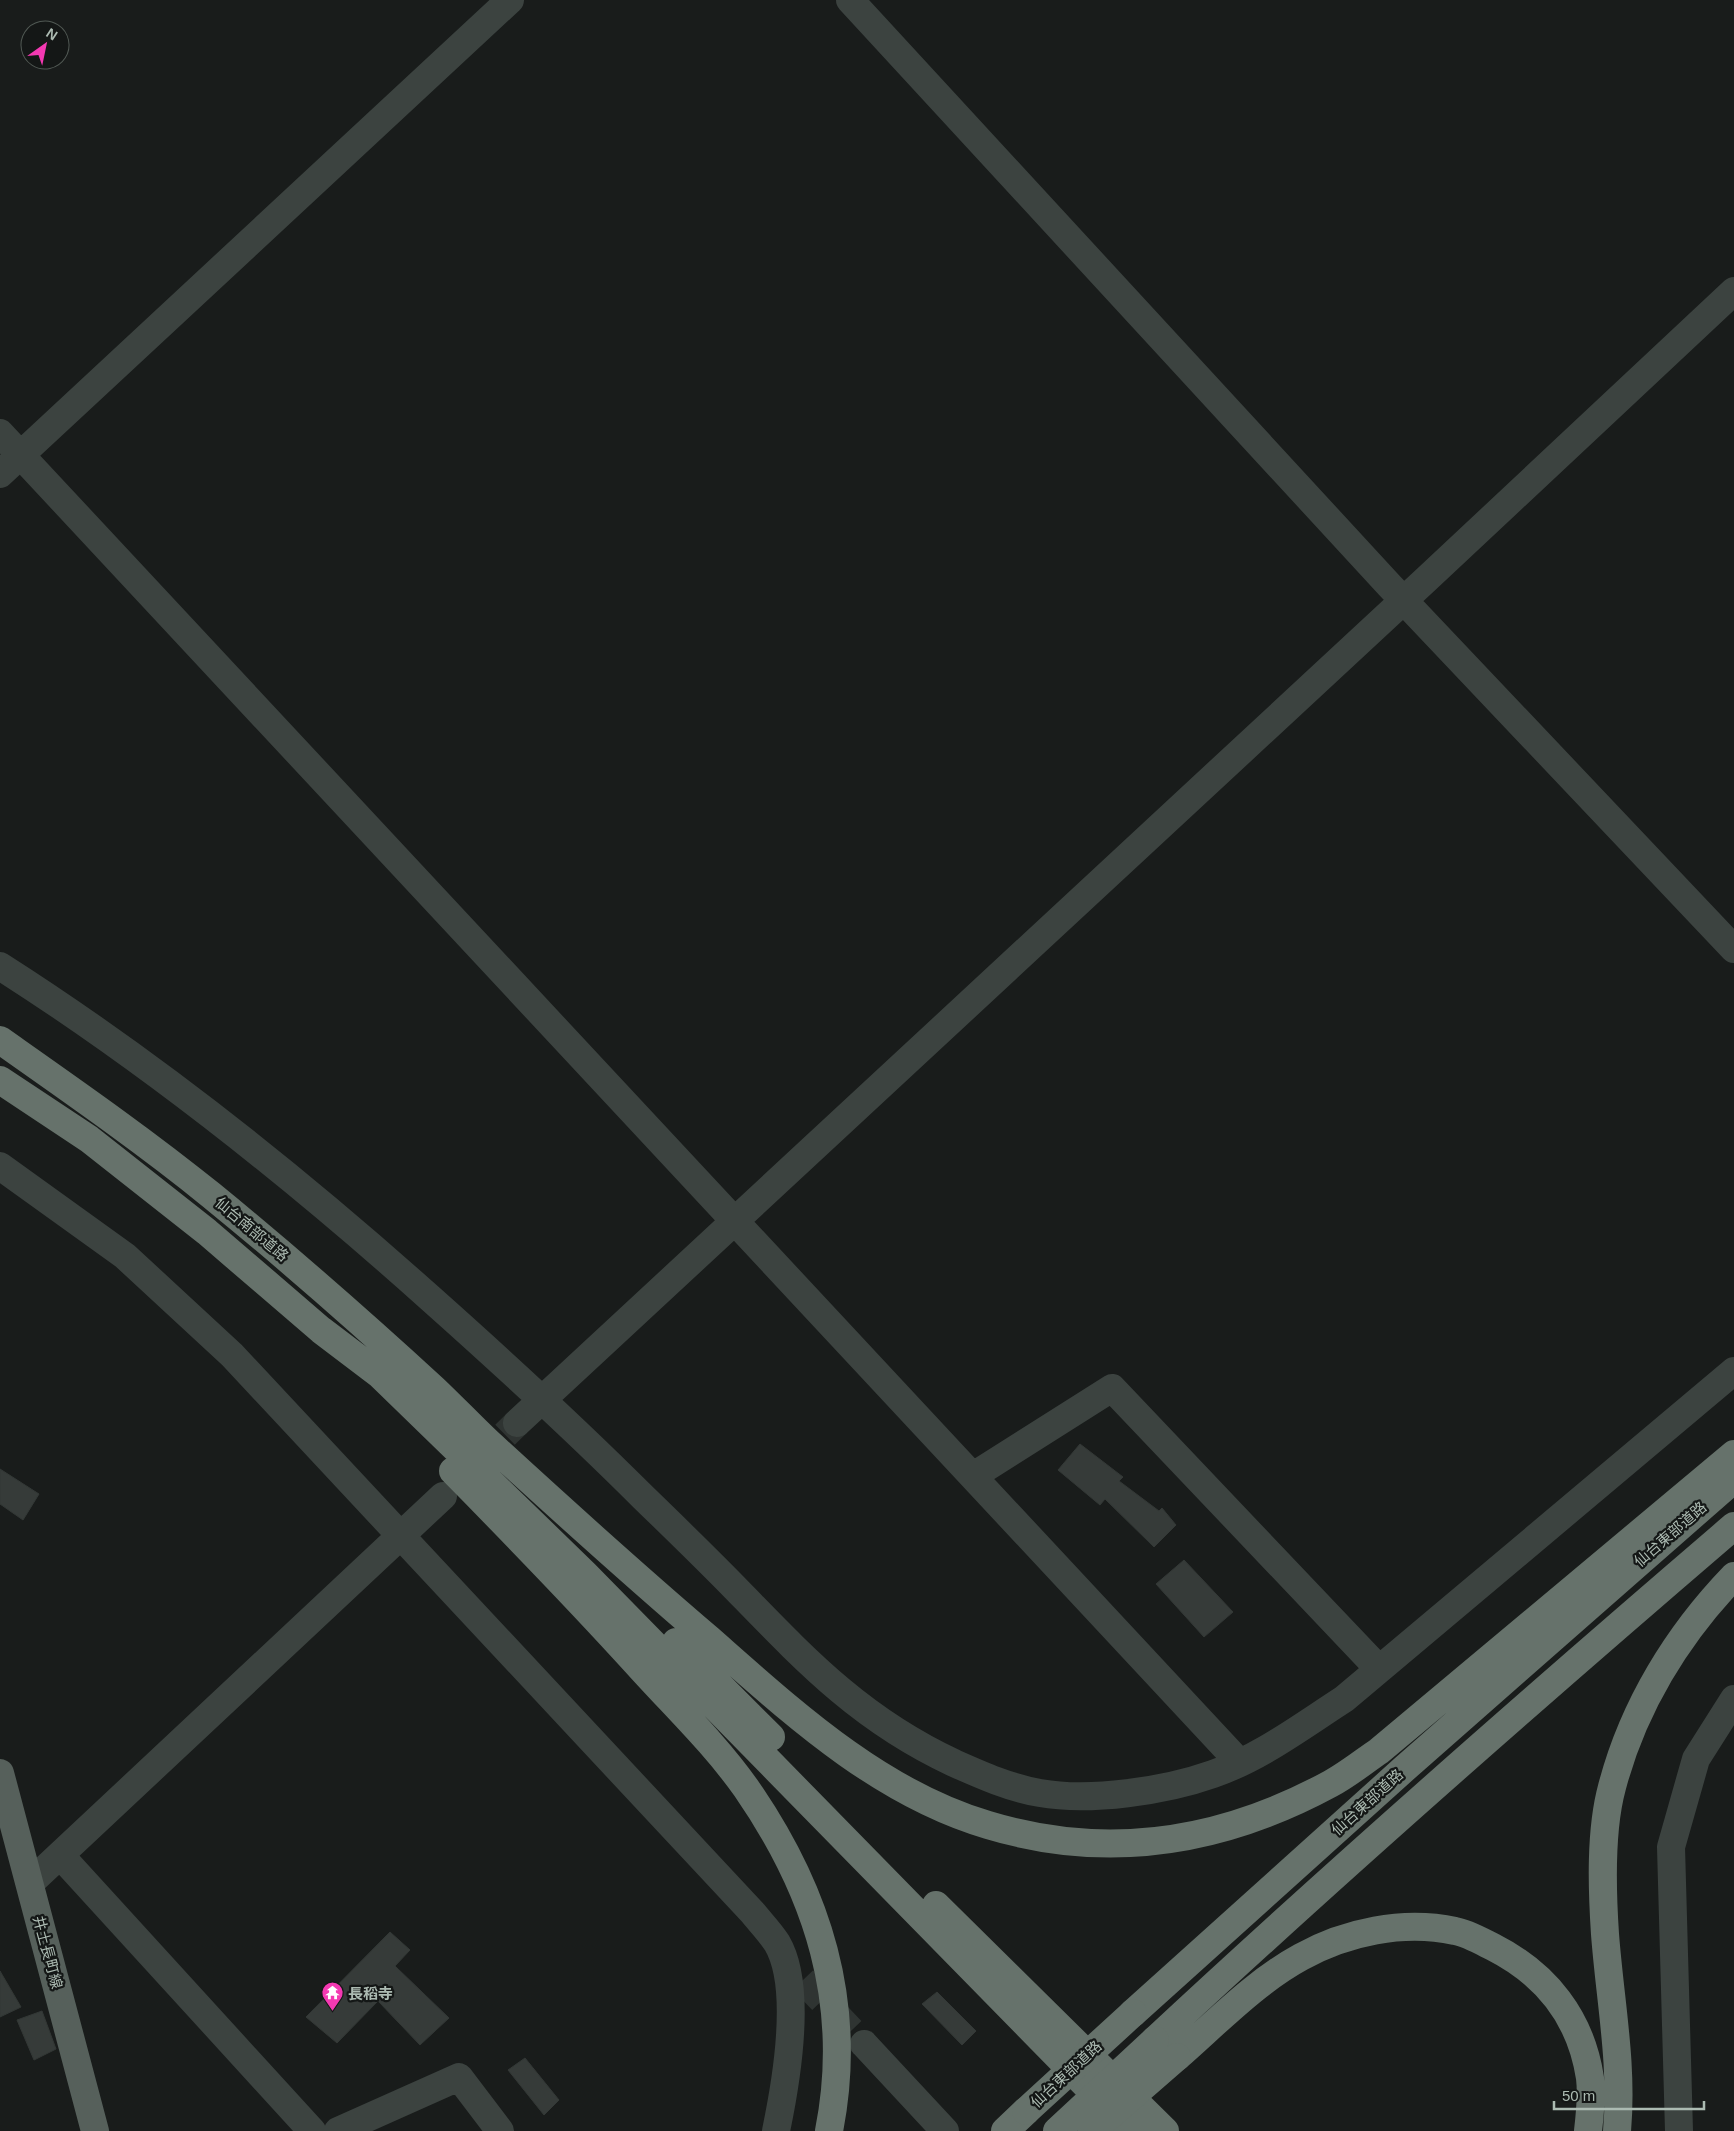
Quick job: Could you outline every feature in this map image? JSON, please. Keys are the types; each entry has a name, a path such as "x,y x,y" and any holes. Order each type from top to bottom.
{"highway":[{"name":"仙台南部道路","path":"0,1040 106,1114 216,1199 328,1293 487,1440"},
{"name":"仙台南部道路","path":"0,1080 88,1139 208,1232 321,1330"},
{"path":"321,1330 370,1386 572,1592 713,1747 746,1788 806,1893 823,1941 832,1985 837,2029 837,2071 829,2131"},
{"path":"321,1330 379,1374 585,1574 1131,2131"},
{"path":"487,1440 799,1718 869,1767 911,1792 952,1813 986,1825 1032,1837 1078,1844 1165,1841 1245,1823 1334,1782 1379,1751 1734,1454"},
{"path":"487,1440 565,1529 897,1866 1165,2131"},
{"name":"仙台東部道路","path":"1004,2131 1398,1775 1734,1479"},
{"path":"1057,2131 1257,1945 1423,1797 1734,1526"},
{"path":"1617,2131 1620,2096 1617,2033 1605,1934 1604,1878 1605,1836 1611,1787 1641,1708 1667,1658 1697,1617 1734,1576"},
{"path":"1092,2131 1272,1975 1301,1957 1362,1934 1392,1928 1418,1927 1456,1931 1513,1958 1535,1975 1555,1995 1574,2024 1590,2078 1588,2131"}],"main road":[{"name":"井土長町線","path":"0,1773 95,2131"}],"street":[{"path":"0,474 510,0"},
{"path":"850,0 1404,601 1734,949"},
{"path":"517,1423 734,1219 1404,601 1734,291"},
{"path":"0,433 1239,1762"},
{"path":"0,966 151,1070 289,1177 428,1296 636,1489 836,1688 885,1726 928,1751 987,1778 1041,1793 1092,1796 1144,1791 1214,1774 1275,1743 1344,1699 1734,1371"},
{"path":"0,1166 132,1262 232,1355 753,1913 777,1944 789,1983 790,2020 786,2082 776,2131"},
{"path":"974,1476 1112,1388 1379,1669"},
{"path":"30,1883 442,1496"},
{"path":"1679,2131 1671,1846 1696,1759 1734,1700"},
{"path":"60,1854 312,2131"},
{"path":"782,1961 803,1980"},
{"path":"864,2044 945,2131"},
{"path":"338,2131 459,2077 500,2131"}],"building":[{"path":"1080,1444 1123,1477 1119,1481 1159,1511 1162,1508 1176,1525 1154,1547 1105,1499 1100,1505 1058,1470"},
{"path":"0,1469 39,1494 23,1520 0,1504"},
{"path":"1184,1560 1233,1612 1204,1637 1156,1584"},
{"path":"390,1932 410,1950 395,1966 449,2018 420,2045 378,2001 337,2043 306,2017"},
{"path":"0,1971 21,2007 0,2017"},
{"path":"937,1992 976,2031 962,2045 922,2004"},
{"path":"42,2011 56,2049 34,2060 17,2020"},
{"path":"525,2058 559,2100 544,2115 508,2070"}],"tunnel":[{"path":"475,1464 517,1423"},
{"path":"803,1980 864,2044"}],"place":[{"name":"長稻寺","path":"332,2012"}]}
